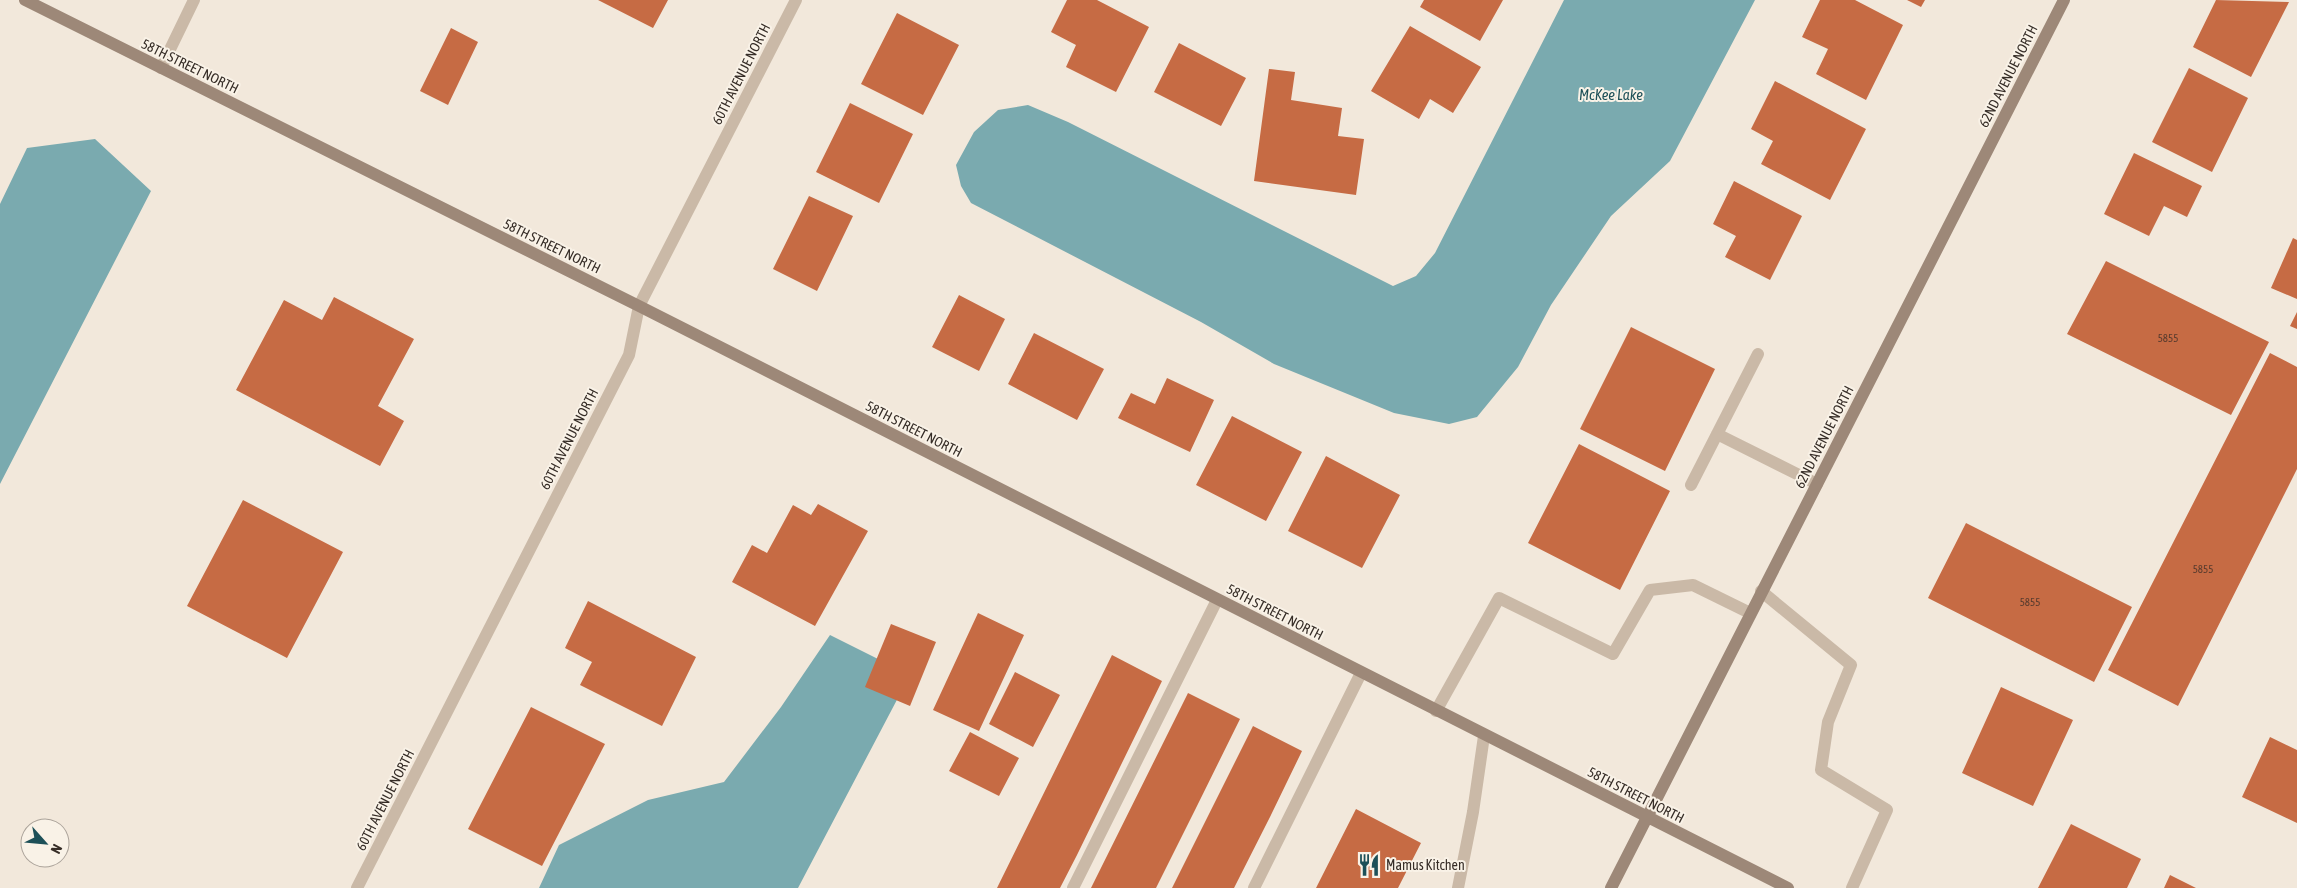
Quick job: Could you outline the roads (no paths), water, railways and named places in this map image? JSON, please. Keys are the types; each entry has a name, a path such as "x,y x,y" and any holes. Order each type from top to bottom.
{"street":[{"name":"58TH STREET NORTH","path":"24,0 639,306 1484,736 1788,888"},
{"path":"161,68 194,0"},
{"name":"60TH AVENUE NORTH","path":"357,888 629,355 639,306 796,0"},
{"name":"62ND AVENUE NORTH","path":"1610,888 2064,0"},
{"path":"1691,485 1758,354"},
{"path":"1718,434 1817,484"},
{"path":"1436,711 1499,598 1613,654 1650,590 1693,584 1750,613"},
{"path":"1761,592 1851,665 1828,722 1821,770 1887,810 1852,888"},
{"path":"1073,888 1218,600"},
{"path":"1254,888 1361,673"},
{"path":"1458,888 1473,812 1484,736"}],"water":[{"name":"McKee Lake","path":"1564,0 1755,0 1670,161 1611,216 1551,305 1518,367 1477,417 1449,424 1394,413 1274,364 1201,322 971,203 961,186 956,165 974,132 998,110 1028,105 1068,122 1393,286 1416,276 1435,253"},
{"path":"95,139 151,191 0,484 0,204 27,148"},
{"path":"830,635 910,675 798,888 539,888 559,845 648,800 724,782 781,707"}],"place":[{"name":"Mamus Kitchen","path":"1369,865"}]}
